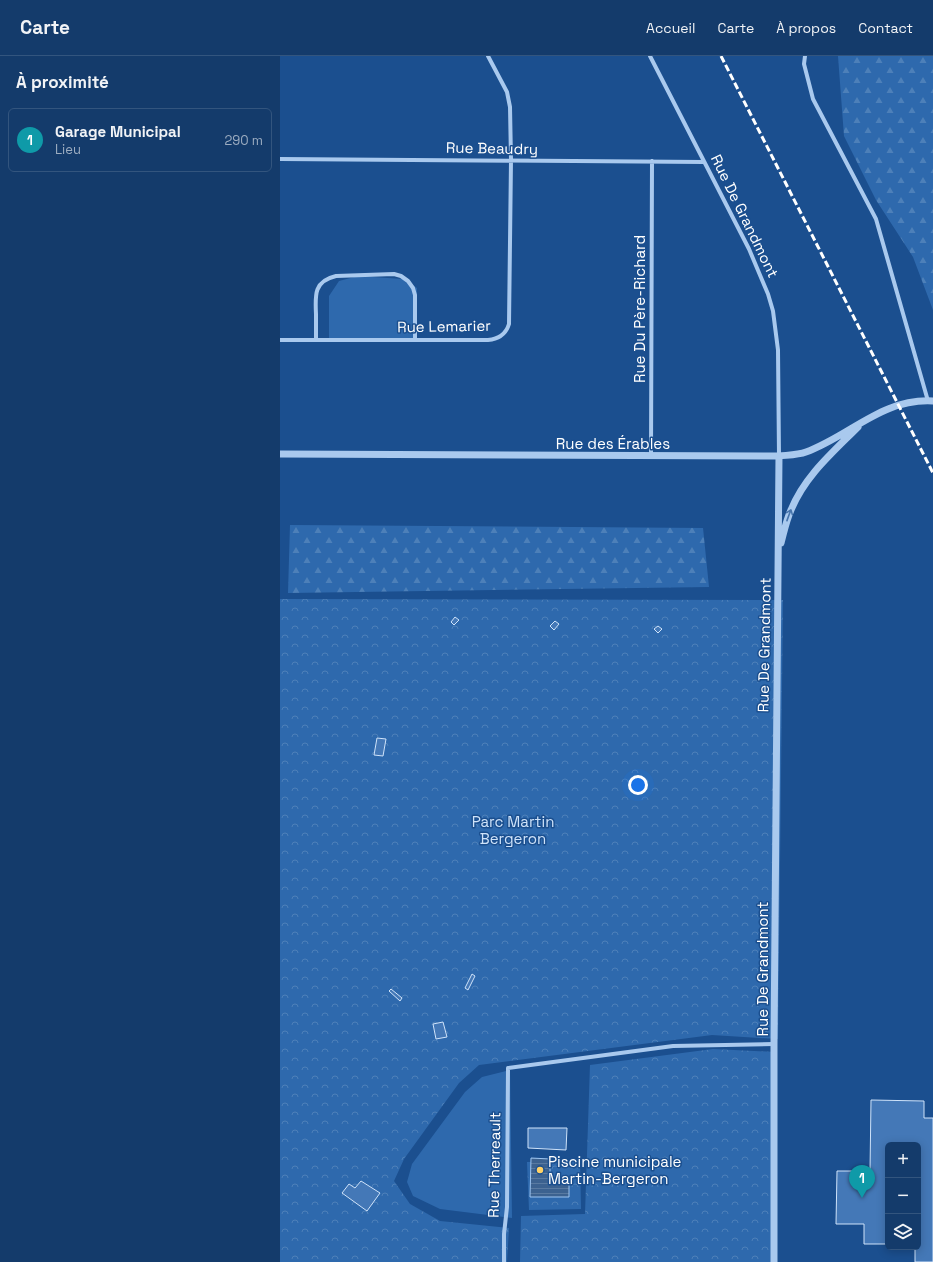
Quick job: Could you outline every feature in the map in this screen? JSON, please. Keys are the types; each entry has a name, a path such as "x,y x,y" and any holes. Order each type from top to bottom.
{"street":[{"path":"488,56 505,87 509,98 511,160"},
{"name":"Rue De Grandmont","path":"650,56 753,256 771,305 779,364 774,1044 774,1262"},
{"path":"805,56 804,64 813,99 876,219 930,401"},
{"name":"Rue Beaudry","path":"280,159 704,162"},
{"name":"Rue Lemarier","path":"280,340 492,340 501,336 508,329 509,324 511,160"},
{"name":"Rue Du Père-Richard","path":"651,456 652,162"},
{"path":"316,340 315,298 317,290 322,282 328,278 336,276 390,274 398,275 404,278 413,288 415,296 415,339"},
{"name":"Rue des Érables","path":"280,454 779,456 804,453 811,450 832,440 867,418 890,408 908,403 930,401"},
{"path":"778,553 788,518 804,485 817,468 867,418"},
{"name":"Rue Therreault","path":"504,1262 504,1234 507,1207 508,1068 672,1046 774,1044"}],"green space":[{"path":"838,56 933,56 933,310 913,257 876,200 844,136"},
{"path":"358,276 403,279 417,288 416,339 329,338 329,296 339,281"},
{"path":"290,525 703,528 709,587 288,593"},
{"name":"Parc Martin Bergeron","path":"280,599 783,600 778,1039 712,1035 479,1065 459,1083 404,1159 394,1181 410,1204 440,1221 509,1228 507,1262 280,1262"},
{"path":"713,1049 777,1052 773,1262 520,1262 521,1216 585,1214 590,1065"},
{"path":"510,1070 512,1218 440,1209 413,1196 407,1182 412,1164 465,1092 482,1077"},
{"path":"580,1161 581,1209 529,1210 527,1162"}],"shaded area":[{"name":"Piscine municipale Martin-Bergeron","path":"531,1158 550,1159 550,1181 569,1182 569,1197 530,1197"}],"building":[{"path":"455,617 459,620 454,625 451,622"},
{"path":"555,621 559,624 554,630 550,626"},
{"path":"658,626 662,629 658,633 654,629"},
{"path":"377,738 386,739 383,756 374,755"},
{"path":"472,974 475,976 468,990 465,988"},
{"path":"391,989 402,998 400,1001 389,991"},
{"path":"443,1022 447,1037 436,1039 433,1024"},
{"path":"871,1100 924,1101 924,1118 933,1118 933,1262 915,1262 915,1250 921,1250 921,1142 885,1142 885,1244 864,1244 864,1224 836,1224 837,1171 870,1171"},
{"path":"528,1128 567,1128 566,1150 528,1148"},
{"path":"361,1181 380,1193 367,1211 342,1193 349,1184 355,1188"}],"railway":[{"path":"721,56 933,473"}],"place":[{"name":"Piscine municipale Martin-Bergeron","path":"540,1170"},
{"name":"Garage Municipal","path":"862,1198"}]}
